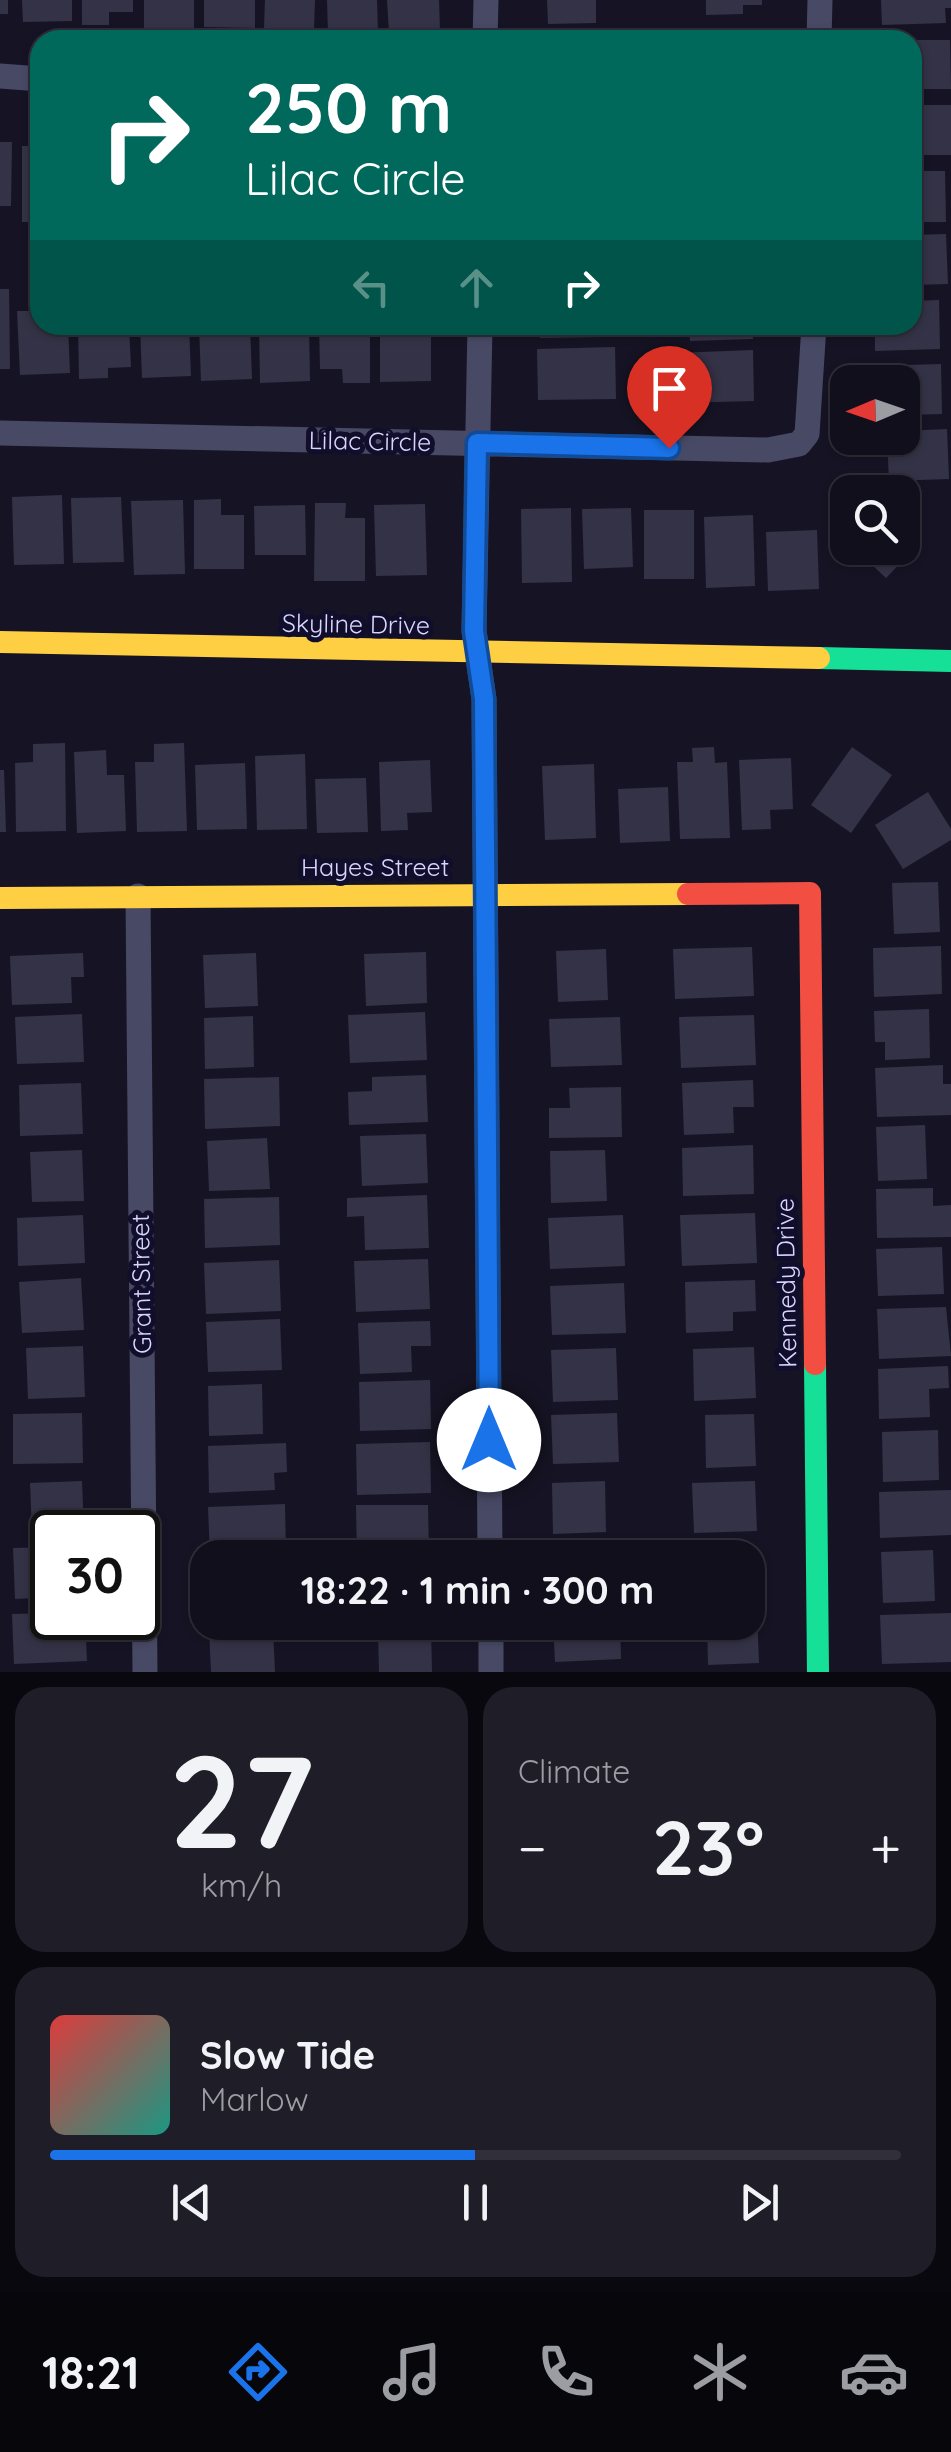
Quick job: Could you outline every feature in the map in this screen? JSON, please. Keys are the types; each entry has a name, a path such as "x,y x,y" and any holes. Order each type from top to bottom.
{"street":[{"path":"485,30 486,0"},
{"path":"819,30 820,0"},
{"path":"0,76 30,79"},
{"path":"480,335 474,631 484,699 490,1540"},
{"name":"Lilac Circle","path":"0,433 768,450 799,444 812,416 814,335"},
{"name":"Skyline Drive","path":"0,642 951,661"},
{"name":"Hayes Street","path":"0,898 810,893"},
{"name":"Kennedy Drive","path":"810,893 818,1672"},
{"name":"Grant Street","path":"138,896 145,1672"},
{"path":"491,1640 491,1672"}],"building":[{"path":"0,0 8,0 8,14 0,14"},
{"path":"22,0 72,0 72,21 23,22"},
{"path":"82,0 133,0 133,12 109,12 109,25 82,25"},
{"path":"144,0 194,0 194,28 144,29"},
{"path":"204,0 255,0 255,28 204,27"},
{"path":"265,0 315,0 314,30 264,28"},
{"path":"327,0 377,0 378,30 328,30"},
{"path":"387,0 439,0 440,30 389,30"},
{"path":"547,0 596,0 596,23 548,24"},
{"path":"706,0 762,0 762,5 743,5 743,14 706,15"},
{"path":"881,0 951,0 951,8 945,8 946,23 882,25"},
{"path":"922,40 950,40 951,89 922,89"},
{"path":"922,105 951,105 951,155 922,155"},
{"path":"0,142 12,142 11,206 0,206"},
{"path":"22,146 30,146 30,222 22,222"},
{"path":"922,171 945,171 946,222 922,222"},
{"path":"946,234 948,284 922,285 922,235"},
{"path":"0,289 9,289 10,369 0,369"},
{"path":"939,300 940,349 875,351 875,335 922,335 922,301"},
{"path":"17,311 30,311 30,335 68,335 70,373 20,375"},
{"path":"78,335 129,335 131,367 108,368 108,378 79,379"},
{"path":"140,335 189,335 191,376 142,378"},
{"path":"199,335 250,335 252,379 201,381"},
{"path":"259,335 309,335 310,381 260,383"},
{"path":"319,335 370,335 370,383 343,383 342,369 320,369"},
{"path":"380,335 431,335 431,381 380,382"},
{"path":"540,335 602,335 602,337"},
{"path":"690,335 753,335 753,339 690,341"},
{"path":"615,347 616,399 538,400 537,349"},
{"path":"753,350 754,401 677,403 675,353"},
{"path":"941,364 942,414 920,415 920,365 906,365"},
{"path":"947,429 949,479 889,475 888,455 920,455 920,430"},
{"path":"62,495 64,564 14,565 12,497"},
{"path":"121,497 124,562 73,563 71,498"},
{"path":"221,499 221,515 244,515 244,569 194,569 194,500"},
{"path":"183,500 185,574 134,575 131,501"},
{"path":"315,503 346,503 345,518 365,518 365,581 314,581"},
{"path":"425,504 427,575 376,576 374,505"},
{"path":"305,505 306,555 255,555 254,506"},
{"path":"571,508 572,582 522,583 521,509"},
{"path":"631,508 633,567 584,569 582,509"},
{"path":"644,510 694,510 694,579 644,579"},
{"path":"753,515 755,586 706,588 704,517"},
{"path":"817,530 819,589 768,591 766,532"},
{"path":"872,565 899,565 886,578"},
{"path":"65,743 66,831 16,832 15,763 33,762 33,744"},
{"path":"184,743 187,831 137,832 135,762 154,762 154,744"},
{"path":"714,747 715,763 727,762 730,838 680,839 677,762 693,762 692,748"},
{"path":"852,747 892,775 851,833 811,805"},
{"path":"106,750 107,775 124,775 126,831 77,833 74,752"},
{"path":"305,754 307,829 257,830 255,756"},
{"path":"791,758 793,809 770,810 771,829 742,830 739,760"},
{"path":"430,760 432,812 407,813 408,830 381,831 379,762"},
{"path":"245,763 247,829 197,830 195,765"},
{"path":"594,764 596,838 545,840 542,766"},
{"path":"0,770 4,770 6,832 0,832"},
{"path":"366,778 368,832 317,833 315,779"},
{"path":"668,787 670,841 620,843 618,789"},
{"path":"928,792 951,829 951,840 903,869 875,825"},
{"path":"938,882 940,932 894,934 892,883"},
{"path":"941,946 942,994 874,997 873,948"},
{"path":"752,947 754,996 675,999 673,949"},
{"path":"606,949 608,1000 558,1002 556,951"},
{"path":"426,952 427,1003 366,1006 364,954"},
{"path":"83,953 84,977 71,977 72,1003 12,1005 10,956"},
{"path":"256,953 258,1006 205,1008 203,955"},
{"path":"929,1009 930,1058 885,1060 885,1042 875,1042 874,1011"},
{"path":"425,1012 427,1060 350,1063 348,1015"},
{"path":"82,1014 84,1062 17,1064 15,1017"},
{"path":"754,1015 756,1065 681,1068 679,1017"},
{"path":"253,1016 254,1067 205,1069 204,1018"},
{"path":"620,1017 622,1065 551,1067 549,1019"},
{"path":"943,1065 943,1084 951,1084 951,1115 877,1117 875,1068"},
{"path":"426,1075 428,1122 349,1125 348,1092 372,1091 372,1077"},
{"path":"279,1077 280,1126 205,1129 204,1079"},
{"path":"753,1080 754,1107 733,1107 734,1133 684,1135 682,1083"},
{"path":"81,1083 83,1134 20,1136 19,1085"},
{"path":"621,1087 622,1137 549,1138 549,1108 570,1108 569,1088"},
{"path":"925,1125 927,1179 878,1181 876,1127"},
{"path":"426,1134 428,1183 362,1186 360,1136"},
{"path":"267,1138 270,1189 209,1191 207,1141"},
{"path":"753,1145 754,1194 683,1196 682,1148"},
{"path":"82,1150 84,1201 32,1202 30,1152"},
{"path":"605,1150 607,1201 551,1203 550,1151"},
{"path":"933,1188 933,1206 951,1205 951,1237 877,1238 876,1189"},
{"path":"427,1195 429,1248 365,1250 364,1216 347,1217 347,1198"},
{"path":"279,1197 280,1245 205,1248 204,1199"},
{"path":"755,1213 757,1263 682,1266 680,1215"},
{"path":"83,1215 85,1263 18,1266 17,1218"},
{"path":"623,1215 625,1266 550,1269 548,1218"},
{"path":"942,1247 944,1294 878,1296 876,1249"},
{"path":"428,1259 430,1309 356,1312 354,1261"},
{"path":"279,1260 281,1311 206,1314 204,1263"},
{"path":"81,1278 84,1330 22,1333 19,1282"},
{"path":"755,1280 756,1311 733,1312 733,1331 686,1333 685,1282"},
{"path":"624,1283 626,1333 552,1335 550,1286"},
{"path":"946,1307 951,1356 879,1359 877,1309"},
{"path":"280,1319 282,1370 208,1372 206,1322"},
{"path":"430,1321 431,1346 411,1346 412,1372 360,1374 358,1323"},
{"path":"83,1346 85,1397 28,1399 26,1348"},
{"path":"754,1347 756,1398 694,1401 693,1349"},
{"path":"616,1348 618,1400 553,1402 551,1350"},
{"path":"948,1366 949,1388 929,1389 930,1417 879,1419 878,1369"},
{"path":"430,1380 431,1429 360,1431 359,1382"},
{"path":"262,1384 263,1434 209,1436 208,1386"},
{"path":"82,1413 83,1463 13,1464 13,1414"},
{"path":"617,1413 619,1462 553,1464 551,1415"},
{"path":"754,1414 756,1466 706,1468 705,1415"},
{"path":"938,1430 939,1480 883,1482 882,1432"},
{"path":"430,1442 431,1493 357,1495 356,1444"},
{"path":"286,1443 287,1472 274,1473 275,1490 209,1493 208,1446"},
{"path":"82,1481 83,1510 31,1510 30,1483"},
{"path":"605,1481 606,1532 553,1534 552,1483"},
{"path":"755,1481 757,1531 694,1533 692,1483"},
{"path":"951,1490 951,1535 880,1538 879,1492"},
{"path":"285,1504 286,1540 209,1540 208,1507"},
{"path":"356,1505 428,1505 429,1540 357,1540"},
{"path":"13,1548 30,1548 30,1598 15,1599"},
{"path":"933,1550 935,1601 883,1603 881,1552"},
{"path":"951,1613 951,1662 882,1664 880,1615"},
{"path":"12,1614 30,1614 30,1640 86,1640 87,1661 14,1664"},
{"path":"210,1640 274,1640 275,1672 211,1672"},
{"path":"378,1640 431,1640 432,1672 379,1672"},
{"path":"554,1640 620,1640 621,1659 555,1662"},
{"path":"707,1640 758,1640 759,1663 708,1665"}],"traffic: fast":[{"path":"819,658 951,661"},
{"path":"815,1364 818,1672"}],"traffic: slow":[{"path":"0,642 819,658"},
{"path":"0,898 688,894"}],"traffic: jam":[{"path":"688,894 810,893 815,1364"}],"route":[{"path":"489,1440 484,699 474,631 477,443 669,448"}]}
